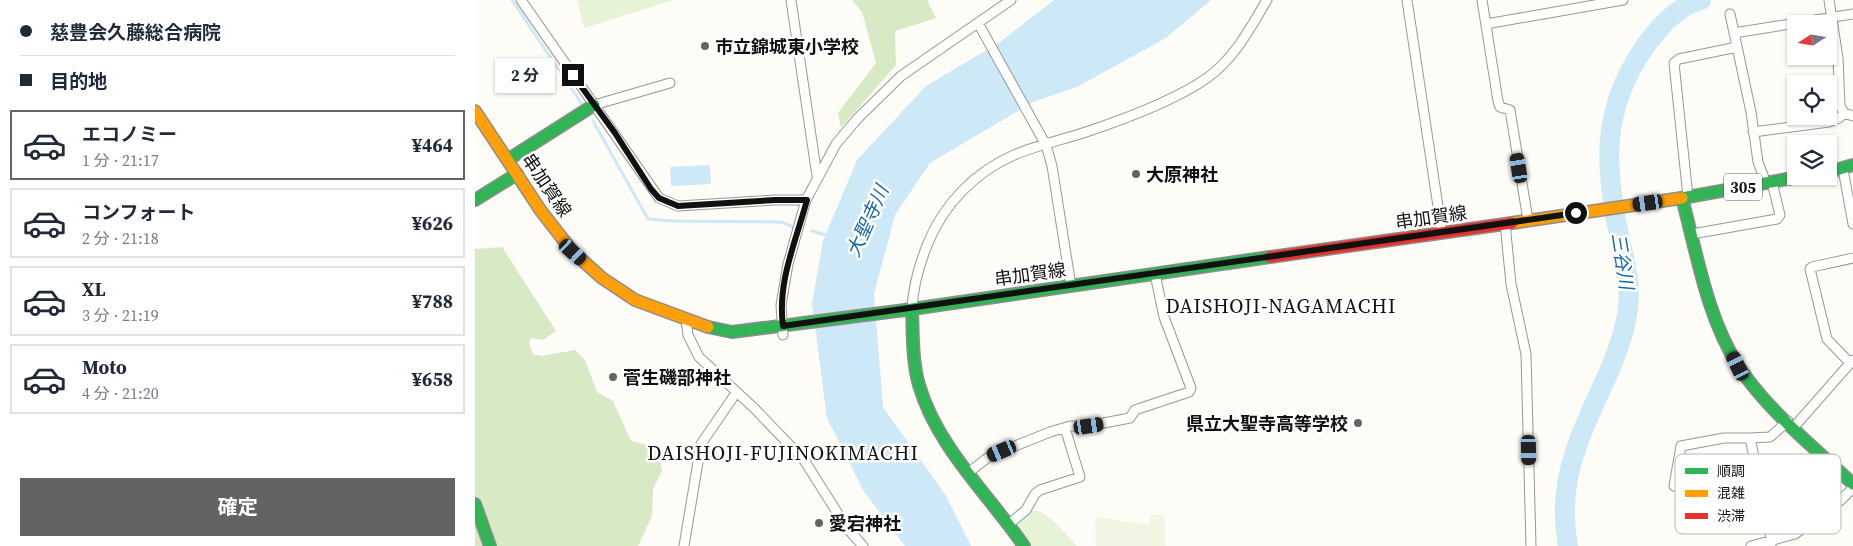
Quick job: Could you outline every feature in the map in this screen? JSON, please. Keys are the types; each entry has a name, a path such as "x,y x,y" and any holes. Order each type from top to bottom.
{"main road":[{"path":"509,159 594,105"},
{"name":"串加賀線","path":"475,111 573,252 602,278 635,300 715,330 732,332 785,328 1685,198"},
{"path":"475,200 517,174"},
{"name":"305","path":"1685,198 1787,179"},
{"path":"1685,198 1692,234 1716,314 1738,366 1754,386 1822,454"},
{"path":"909,309 915,366 922,396 933,419 969,472 1024,546"},
{"path":"1841,472 1853,484"},
{"path":"475,504 490,546"}],"street":[{"path":"521,0 659,198 668,204 678,206 807,200"},
{"path":"791,0 817,176"},
{"path":"785,328 781,305 783,285 807,200 817,176 836,144 858,118 901,76 1011,0"},
{"path":"909,309 919,266 944,212 969,184 992,167 1014,155 1047,145 1152,106 1207,78 1227,62 1259,16 1267,0"},
{"path":"1407,0 1442,233"},
{"path":"1482,0 1498,102 1500,108 1510,110 1528,220"},
{"path":"1486,24 1623,0"},
{"path":"1829,0 1833,15"},
{"path":"1692,234 1777,219 1780,215 1769,183 1758,162 1730,14"},
{"path":"1837,16 1853,14"},
{"path":"978,23 1047,145 1054,176 1071,286"},
{"path":"1734,33 1787,24"},
{"path":"1685,198 1674,63 1679,59 1737,47"},
{"path":"1753,132 1829,122 1848,114 1840,106 1837,65"},
{"path":"594,105 670,82"},
{"path":"1848,167 1853,224"},
{"path":"1505,223 1511,284 1526,354 1531,546"},
{"path":"1680,454 1681,446 1724,438 1770,437 1791,424 1852,362 1827,339 1810,269 1853,258"},
{"path":"969,472 990,456 1032,438 1065,428 1089,426 1130,418 1135,410 1189,392 1191,388 1159,299 1155,274"},
{"path":"686,320 688,335 699,357 754,408 805,460 847,528 863,546"},
{"path":"684,546 701,444 736,393"},
{"path":"1009,524 1026,510 1035,494 1040,490 1080,477 1065,428"},
{"path":"1750,438 1753,454"},
{"path":"1674,486 1675,480"},
{"path":"1841,500 1853,488"},
{"path":"1770,534 1772,542"},
{"path":"1751,546 1772,542 1795,534"}],"green space":[{"path":"577,0 674,0 584,28"},
{"path":"852,0 927,0 936,18 895,31 896,65 841,128 838,113 876,63 862,12"},
{"path":"502,247 556,331 543,340 531,338 529,343 533,354 541,356 575,350 585,360 597,392 613,401 631,441 657,447 662,471 653,489 652,516 638,546 475,546 475,249"},
{"path":"1030,510 1037,511 1050,518 1077,546 1031,546 1016,523"},
{"path":"1164,514 1165,546 1096,546 1095,517 1150,525 1150,515"}],"water":[{"name":"大聖寺川","path":"1054,0 1211,0 1166,38 1077,87 1033,102 930,163 895,215 874,294 883,407 946,496 971,546 905,546 863,490 827,418 812,303 823,241 857,160 926,86 1000,42"},
{"path":"710,165 711,184 671,186 670,167"}],"waterway":[{"path":"512,0 581,103"},
{"name":"三谷川","path":"1568,546 1565,509 1569,473 1582,432 1618,349 1627,315 1629,296 1628,277 1611,189 1609,164 1613,118 1630,72 1649,40 1676,13 1684,7 1701,0"},
{"path":"593,121 648,219 781,222 796,228"},
{"path":"812,231 829,236"}],"traffic: fast":[{"path":"509,159 594,105"},
{"path":"1837,170 1853,165"},
{"path":"475,200 517,174"},
{"path":"1787,179 1682,198 1704,285 1728,348 1739,367 1764,399 1820,454"},
{"path":"708,327 732,332 905,310 1270,257"},
{"path":"912,309 915,367 927,408 938,429 965,470 1024,546"},
{"path":"1841,473 1853,484"},
{"path":"475,504 490,546"}],"traffic: slow":[{"path":"475,111 541,211 573,252 602,278 635,300 708,327"},
{"path":"1512,223 1682,198"}],"traffic: jam":[{"path":"1270,257 1512,223"}],"place":[{"name":"市立錦城東小学校","path":"705,46"},
{"name":"大原神社","path":"1136,174"},
{"name":"菅生磯部神社","path":"613,377"},
{"name":"県立大聖寺高等学校","path":"1358,423"},
{"name":"愛宕神社","path":"819,523"}],"district":[{"name":"DAISHOJI-NAGAMACHI","path":"1281,306"},
{"name":"DAISHOJI-FUJINOKIMACHI","path":"783,453"}],"route":[{"path":"573,75 604,121 615,133 651,189 668,204 678,206 807,200 783,285 781,316 783,326 1576,213"}]}
